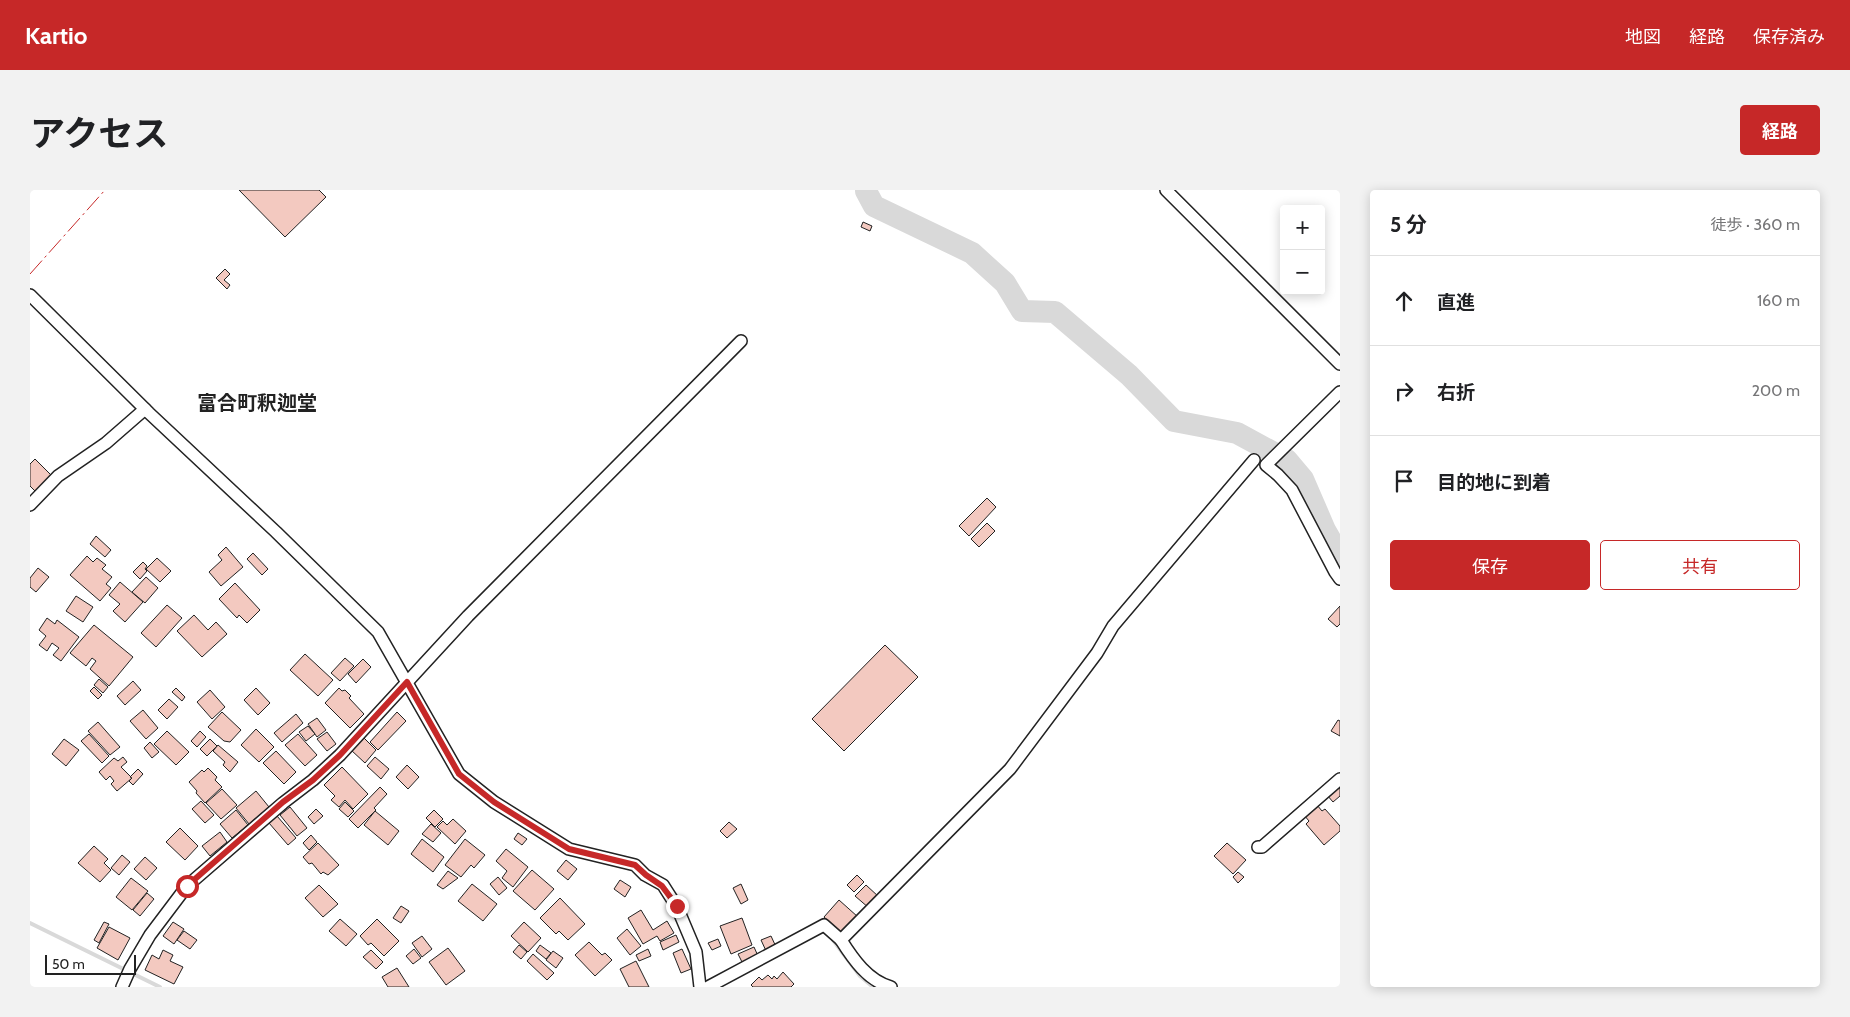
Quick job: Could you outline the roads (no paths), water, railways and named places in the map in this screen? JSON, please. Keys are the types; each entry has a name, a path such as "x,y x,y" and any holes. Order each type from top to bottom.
{"street":[{"path":"1166,190 1340,364"},
{"path":"30,295 378,632 459,774 494,802 569,849 635,865 662,886 677,906 696,952 700,987"},
{"path":"126,978 150,935 187,886 340,755 468,616 740,341"},
{"path":"1340,392 1266,465 1292,490 1340,579"},
{"path":"30,505 58,476 106,443 145,408"},
{"path":"841,940 1010,769 1097,653 1113,626 1254,460"},
{"path":"1258,847 1262,847 1340,779"},
{"path":"708,987 787,952 824,925 841,940 855,961 869,976 885,986"}],"waterway":[{"path":"867,190 874,206 972,253 1005,283 1022,311 1055,312 1129,375 1174,421 1237,433 1287,460 1303,479 1325,530 1340,556"},
{"path":"30,923 160,987"},
{"path":"833,940 860,976 873,987"}],"district":[{"name":"富合町釈迦堂","path":"257,403"}]}
